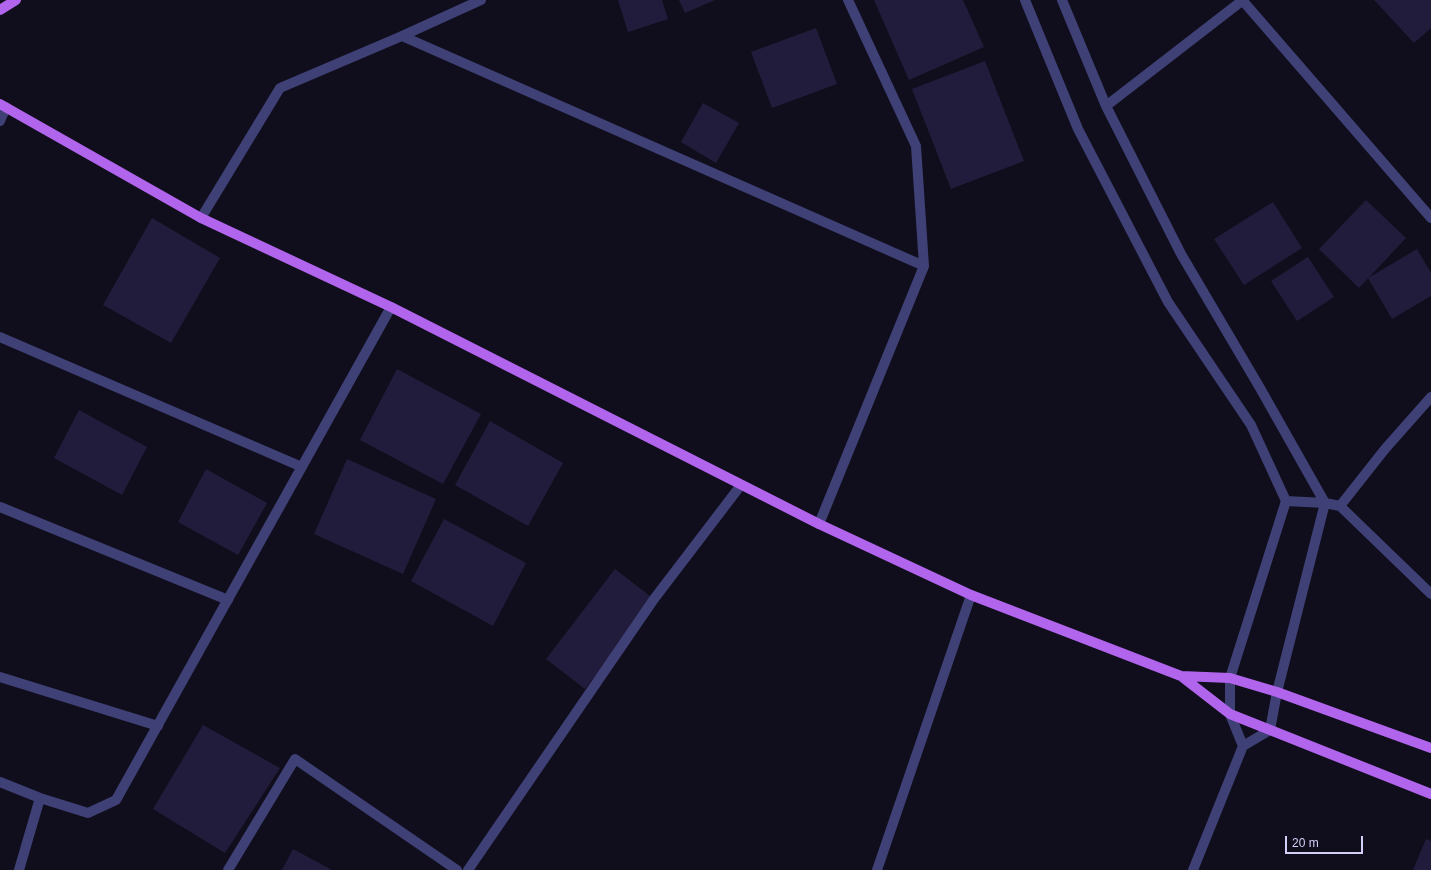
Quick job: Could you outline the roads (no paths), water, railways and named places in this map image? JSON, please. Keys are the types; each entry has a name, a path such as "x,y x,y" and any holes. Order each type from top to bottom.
{"main road":[{"path":"0,10 16,0"},
{"path":"3,106 200,218 391,307 820,524 971,595 1182,676 1230,714 1431,794"},
{"path":"1182,676 1230,678 1277,692 1431,748"}],"street":[{"path":"200,218 280,88 402,36 481,0"},
{"path":"820,524 924,266 916,146 848,0"},
{"path":"1025,0 1078,129 1168,302 1251,424 1286,501 1230,678 1230,714 1243,746"},
{"path":"1062,0 1106,106 1181,254 1260,388 1325,503 1277,692 1270,730 1243,746 1193,870"},
{"path":"1106,106 1243,0 1431,218"},
{"path":"402,36 924,266"},
{"path":"0,121 3,106"},
{"path":"0,782 40,798 88,813 116,800 391,307"},
{"path":"0,337 302,467"},
{"path":"1340,506 1385,449 1431,397"},
{"path":"468,870 654,599 741,485"},
{"path":"1286,501 1325,503 1340,506 1431,594"},
{"path":"0,507 228,600"},
{"path":"877,870 971,595"},
{"path":"0,677 158,726"},
{"path":"228,870 295,759 457,870"},
{"path":"19,870 40,798"}]}
